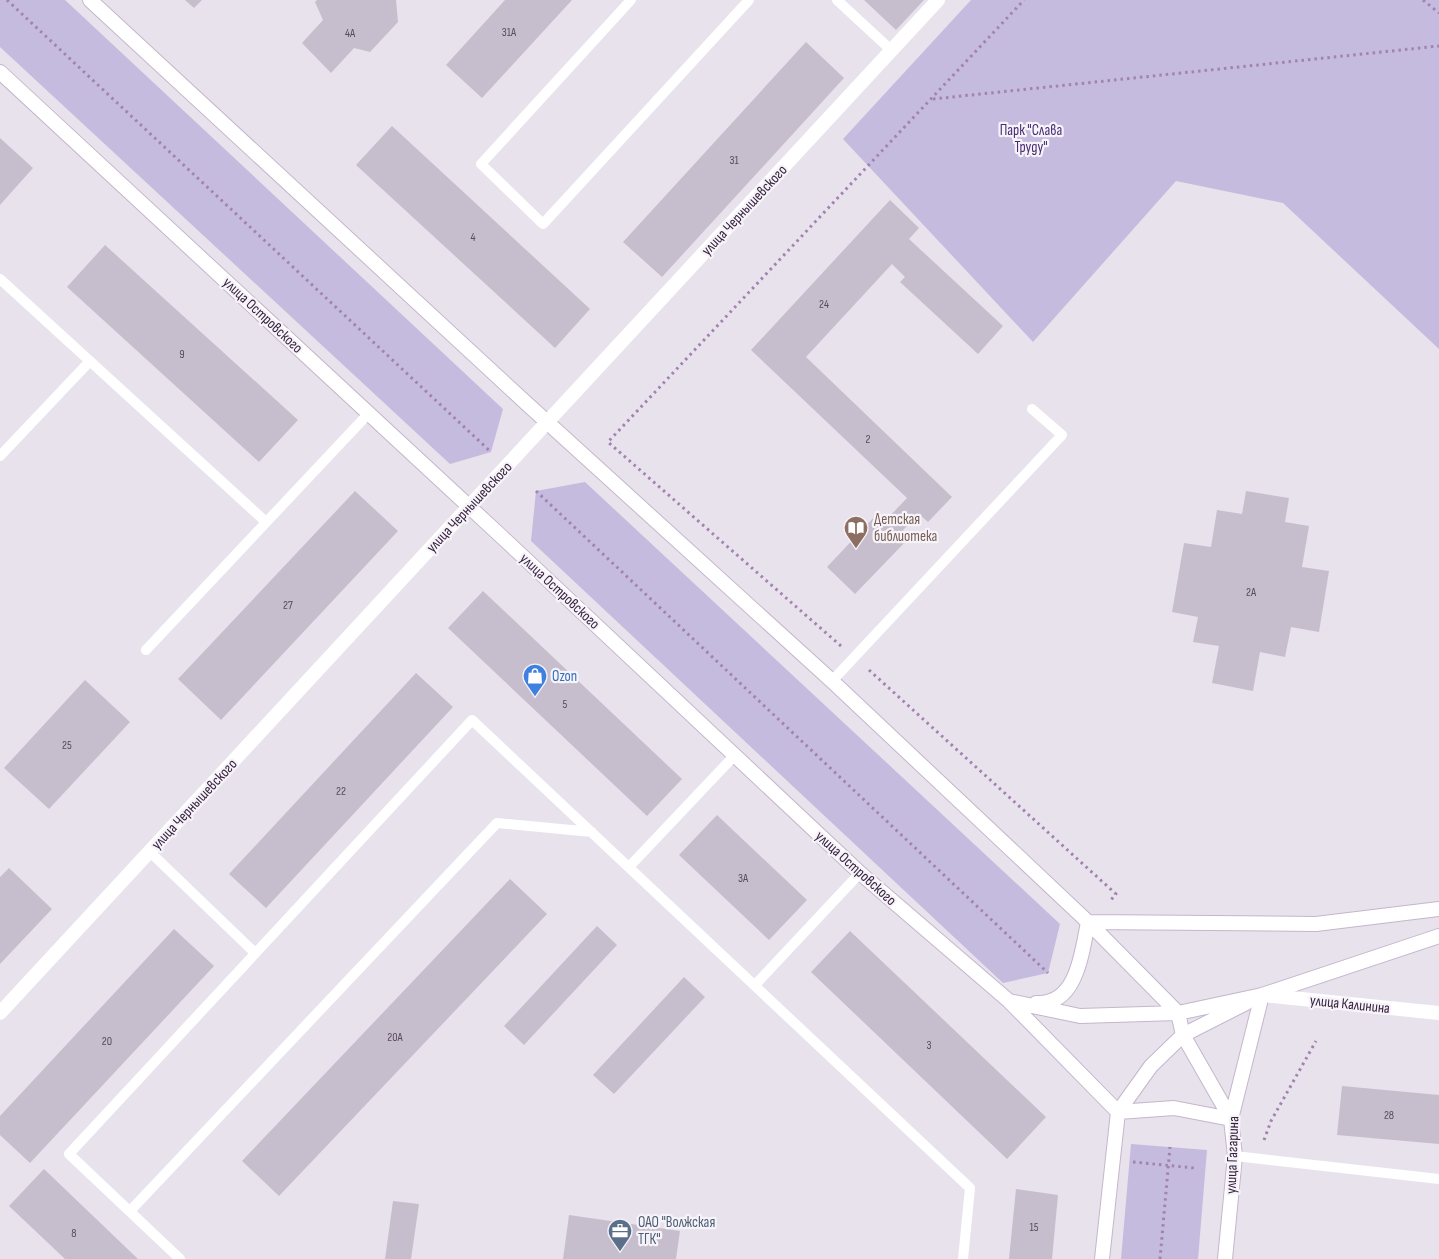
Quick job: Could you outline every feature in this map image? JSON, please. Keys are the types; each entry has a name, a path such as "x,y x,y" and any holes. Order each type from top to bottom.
{"main road":[{"path":"90,0 548,423 832,681 1088,922 1178,1013 1183,1036 1231,1119"},
{"name":"улица Чернышевского","path":"0,1013 938,0"},
{"name":"улица Островского","path":"0,72 470,507 860,873 1008,1002 1118,1112"},
{"path":"1088,922 1316,924 1439,909"},
{"path":"1008,1002 1041,1003 1056,1000 1071,984 1079,969 1088,922"},
{"path":"1008,1002 1080,1016 1178,1013 1262,995 1439,936"},
{"path":"1102,1259 1118,1112 1150,1066 1183,1036 1262,995"},
{"name":"улица Калинина","path":"1262,995 1439,1013"},
{"name":"улица Гагарина","path":"1225,1259 1235,1156 1231,1119 1262,995"},
{"path":"1118,1112 1174,1108 1231,1119"}],"lane":[{"path":"631,0 481,164 543,224 749,0"},
{"path":"838,0 891,50"},
{"path":"0,279 266,522"},
{"path":"0,456 90,361"},
{"path":"832,681 1062,435 1032,409"},
{"path":"146,650 369,413"},
{"path":"180,1259 69,1154 472,720 970,1188 963,1259"},
{"path":"629,867 735,755"},
{"path":"130,1211 497,823 592,832"},
{"path":"150,852 255,953"},
{"path":"754,985 860,873"},
{"path":"1235,1156 1439,1179"}],"path":[{"path":"7,0 491,452"},
{"path":"623,424 1024,0"},
{"path":"1423,0 1439,13"},
{"path":"932,99 1439,46"},
{"path":"536,491 1048,973"},
{"path":"1160,1259 1170,1147"},
{"path":"1130,1162 1195,1168"}],"green space":[{"path":"0,0 65,0 503,409 491,452 450,464 0,47"},
{"name":"Парк \"Слава Труду\"","path":"971,0 1439,0 1439,349 1283,203 1176,181 1033,342 843,139"},
{"path":"585,482 1060,924 1048,973 1003,983 531,541 536,491"},
{"path":"1131,1144 1207,1150 1198,1259 1121,1259"}],"building":[{"path":"185,0 202,0 194,8"},
{"path":"317,0 396,0 398,22 370,52 354,48 331,73 302,43 323,20 315,2"},
{"path":"505,0 572,0 482,98 446,65"},
{"path":"864,0 924,0 896,30"},
{"path":"806,42 844,78 662,277 623,242"},
{"path":"392,126 590,309 555,348 356,165"},
{"path":"0,138 33,168 0,205"},
{"path":"890,200 919,228 909,239 1003,326 978,354 900,282 905,277 892,264 806,357 952,497 928,522 919,514 903,530 910,537 855,594 827,567 879,512 886,520 907,498 751,350"},
{"path":"105,245 298,420 259,462 67,287"},
{"path":"355,491 398,531 221,720 178,679"},
{"path":"1246,491 1289,498 1285,522 1309,526 1302,567 1329,571 1319,632 1291,627 1285,657 1260,652 1253,691 1212,683 1219,646 1193,642 1198,617 1172,612 1184,543 1211,547 1217,510 1242,514"},
{"path":"483,591 682,779 647,816 448,628"},
{"path":"416,673 453,707 266,908 229,874"},
{"path":"85,680 130,722 49,809 4,768"},
{"path":"717,815 807,900 769,940 679,855"},
{"path":"9,868 52,909 0,964 0,877"},
{"path":"510,879 547,914 279,1196 242,1161"},
{"path":"597,926 617,945 524,1045 504,1026"},
{"path":"174,929 214,966 30,1163 0,1135 0,1116"},
{"path":"850,931 1046,1117 1007,1159 811,972"},
{"path":"684,977 705,997 614,1094 593,1075"},
{"path":"1342,1086 1439,1095 1439,1144 1337,1135"},
{"path":"44,1169 138,1259 65,1259 9,1206"},
{"path":"1016,1189 1058,1195 1052,1259 1009,1259"},
{"path":"393,1201 419,1204 411,1259 385,1259"},
{"path":"569,1215 680,1231 676,1259 563,1259"}],"place":[{"name":"Детская библиотека","path":"856,549"},
{"name":"Ozon","path":"535,697"},
{"name":"ОАО \"Волжская ТГК\"","path":"620,1252"}]}
